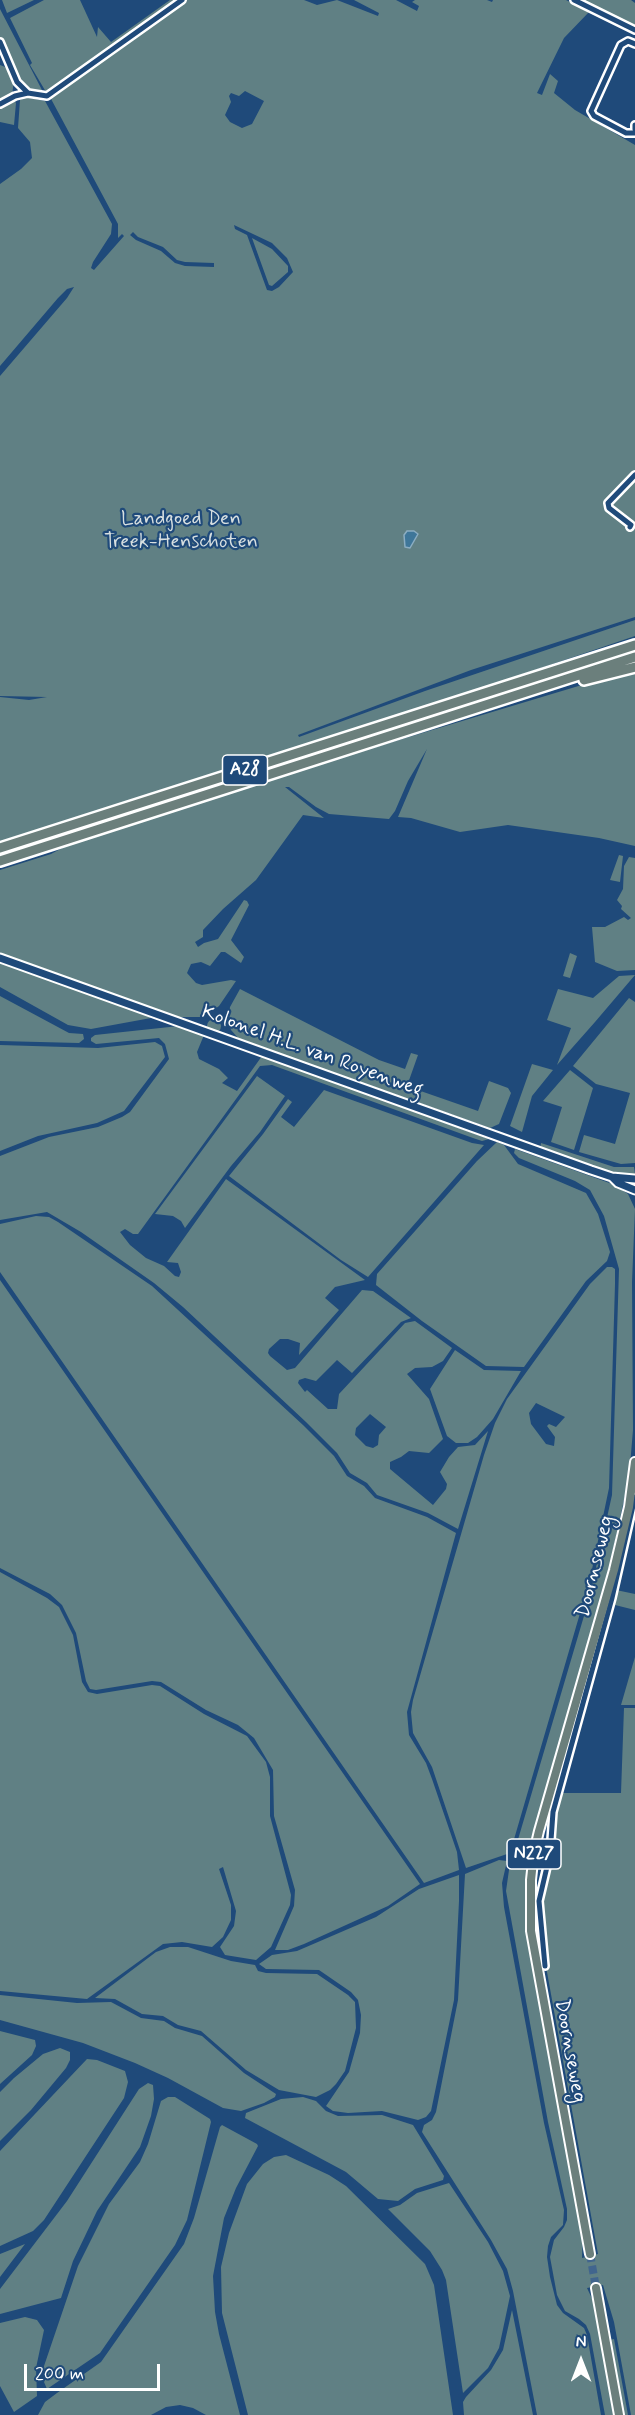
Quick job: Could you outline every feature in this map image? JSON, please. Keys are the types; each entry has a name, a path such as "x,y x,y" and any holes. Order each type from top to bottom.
{"highway":[{"name":"A28","path":"0,848 635,645"},
{"name":"A28","path":"0,861 635,657"},
{"name":"A28","path":"529,692 635,667"}],"main road":[{"name":"Doornseweg","path":"590,2254 531,1931 530,1905 534,1852 614,1570 629,1507 635,1462"},
{"path":"596,2288 619,2415"}],"street":[{"path":"0,104 15,96 28,93 47,96 182,0"},
{"path":"574,0 635,30"},
{"path":"635,44 628,41 621,45 591,111 594,116 626,133 635,133"},
{"path":"0,42 17,82 28,93"},
{"path":"15,96 17,82"},
{"path":"630,527 631,525 609,508 608,503 635,476"},
{"name":"Kolonel H.L. van Royenweg","path":"0,958 612,1177 635,1179"},
{"name":"Kolonel H.L. van Royenweg","path":"612,1177 618,1183 635,1190"},
{"name":"Doornseweg","path":"545,1966 539,1901 550,1854 553,1812 612,1598 635,1497"},
{"path":"534,1852 550,1854"}],"green space":[{"path":"2,0 34,0 7,13"},
{"path":"44,0 80,0 97,37 98,27 111,42 170,0 177,0 46,92 30,65 32,63 10,18"},
{"name":"Landgoed Den Treek-Henschoten","path":"185,0 304,0 317,5 337,0 378,16 379,13 354,0 396,0 417,11 419,6 412,2 415,0 487,0 492,2 493,0 566,0 589,12 564,38 537,93 542,95 550,74 558,81 554,93 575,110 635,145 635,617 471,670 298,735 299,737 425,691 635,620 635,636 403,715 0,842 0,697 29,700 47,697 0,696 0,376 74,287 67,289 58,298 0,366 0,184 32,158 30,142 18,128 20,100 25,97 45,101 112,224 111,234 91,268 94,270 124,236 122,234 118,238 118,224 50,97","holes":["245,91 264,101 252,124 242,128 230,122 225,115 231,102 229,96 231,93 239,96","234,225 272,243 287,258 293,272 279,287 272,291 267,290 247,235 235,229","133,232 138,237 163,247 177,260 214,263 214,267 185,266 175,263 161,251 130,235"]},
{"path":"582,0 631,0 635,3 635,27"},
{"path":"0,9 42,90 30,93 20,81 0,37"},
{"path":"0,65 8,68 14,80 12,95 0,100"},
{"path":"13,99 16,103 14,125 0,122 0,106"},
{"path":"252,238 272,249 288,266 288,272 272,286 269,285"},
{"path":"635,669 635,846 599,838 508,825 460,832 411,818 398,817 427,749 389,819 329,814 289,787 285,787 324,818 303,815 256,880 223,909 203,930 203,937 195,942 198,947 218,939 244,900 247,901 249,905 231,940 244,957 241,963 225,952 221,952 210,966 201,962 191,964 187,973 196,983 202,985 236,981 219,1006 204,1017 177,1017 0,953 0,870 51,854 77,840 296,771"},
{"path":"619,855 623,856 620,882 610,880"},
{"path":"629,857 635,858 635,970 617,971 595,962 592,927 605,927 624,917 628,920 631,918 621,909 622,906 617,900 623,889 624,866"},
{"path":"570,953 577,956 570,978 563,976"},
{"path":"0,961 151,1018 91,1029 68,1025 0,987"},
{"path":"635,975 557,1065 571,1028 547,1020 558,989 593,998 619,976"},
{"path":"240,989 379,1060 405,1069 411,1053 418,1055 407,1086 412,1088 478,1111 489,1081 508,1088 511,1093 499,1124 490,1128 239,1039 231,1030 228,1020 230,1007"},
{"path":"0,996 69,1033 83,1034 84,1039 79,1043 0,1041"},
{"path":"629,998 635,1002 635,1163 621,1164 579,1152 584,1135 615,1144 630,1093 596,1084 573,1066"},
{"path":"214,1019 219,1021 221,1026 219,1031 214,1033 209,1031 207,1026 209,1021"},
{"path":"179,1026 204,1035 197,1052 199,1059 219,1069 228,1078 222,1083 237,1091 262,1056 489,1139 482,1141 473,1138 272,1065 260,1066 138,1234 125,1229 120,1232 130,1245 146,1258 164,1266 179,1277 181,1272 178,1263 167,1262 226,1179 365,1280 335,1287 325,1298 339,1310 299,1355 300,1343 288,1339 280,1339 269,1349 270,1356 287,1370 295,1368 362,1290 373,1291 411,1318 401,1322 352,1373 337,1360 316,1381 305,1378 299,1380 298,1383 305,1392 307,1390 328,1409 337,1409 339,1394 405,1323 415,1321 452,1348 443,1361 432,1367 415,1368 407,1374 429,1399 443,1439 429,1453 409,1451 390,1462 390,1469 433,1505 446,1489 447,1484 440,1472 449,1457 458,1447 475,1445 488,1431 458,1529 428,1513 377,1495 367,1483 350,1473 337,1453 306,1422 183,1307 154,1283 81,1232 47,1212 0,1220 0,1156 49,1137 98,1127 122,1117 130,1112 169,1059 165,1044 159,1038 96,1044 91,1041 95,1035","holes":["370,1414 386,1427 379,1435 378,1445 373,1448 366,1446 355,1435 356,1428"]},
{"path":"155,1042 162,1046 165,1057 124,1111 97,1123 38,1136 0,1151 0,1045 98,1048"},
{"path":"532,1064 553,1070 532,1096 522,1132 510,1126"},
{"path":"570,1070 593,1088 574,1150 551,1142 562,1107 543,1101"},
{"path":"257,1076 285,1096 260,1132 231,1166 185,1228 181,1221 173,1216 155,1214"},
{"path":"324,1090 472,1143 484,1145 368,1277 341,1260 229,1176 288,1099 292,1102 281,1117 294,1127"},
{"path":"497,1142 504,1145 518,1164 586,1193 598,1214 610,1252 607,1261 586,1281 524,1367 486,1366 376,1285 377,1274 477,1161"},
{"path":"541,1143 614,1167 634,1167 635,1174 619,1175 579,1162 540,1149"},
{"path":"515,1149 615,1185 628,1194 635,1209 632,1282 633,1430 629,1477 605,1587 530,1849 526,1891 530,1949 583,2229 582,2258 598,2254 545,1961 543,1898 560,1797 563,1793 621,1793 624,1708 635,1708 635,2415 631,2415 614,2322 603,2285 587,2288 596,2307 616,2415 605,2415 590,2334 586,2325 565,2311 557,2295 550,2257 554,2240 567,2220 567,2209 548,2122 506,1891 509,1870 589,1599 612,1495 619,1269 604,1216 590,1190 575,1181 519,1158 514,1153"},
{"path":"36,1216 49,1217 58,1222 152,1286 303,1425 334,1456 347,1476 364,1486 375,1498 427,1517 456,1533 407,1712 409,1735 426,1763 432,1779 457,1852 459,1870 424,1883 0,1272 0,1224"},
{"path":"607,1267 615,1269 609,1488 590,1579 510,1853 466,1868 432,1767 413,1733 411,1712 413,1700 495,1423 507,1399 590,1284","holes":["536,1403 565,1417 556,1427 549,1424 547,1426 555,1437 554,1446 546,1444 531,1424 529,1413"]},
{"path":"0,1280 420,1884 388,1906 304,1944 288,1950 275,1950 294,1906 295,1890 274,1816 273,1770 254,1738 238,1725 206,1710 161,1682 152,1681 90,1689 86,1681 76,1633 62,1605 50,1594 0,1568"},
{"path":"455,1350 484,1370 521,1371 493,1419 477,1437 468,1443 456,1443 447,1436 430,1389"},
{"path":"0,1572 59,1607 73,1635 82,1682 88,1692 97,1694 152,1685 160,1686 204,1714 247,1736 266,1762 270,1777 270,1816 291,1895 290,1905 271,1947 256,1960 225,1955 220,1947 234,1926 236,1911 223,1867 219,1869 231,1905 231,1920 223,1937 212,1947 182,1942 163,1944 87,1999 0,1991"},
{"path":"616,1590 635,1594 635,1610 611,1604"},
{"path":"635,1657 635,1705 621,1705 630,1674"},
{"path":"499,1860 507,1861 502,1883 504,1907 544,2123 564,2210 563,2225 551,2237 548,2246 550,2277 557,2305 563,2313 584,2328 587,2335 601,2415 537,2415 507,2269 422,2132 424,2125 432,2120 436,2112 458,2000 465,1874"},
{"path":"459,1875 454,2000 431,2111 426,2117 418,2120 382,2111 348,2113 333,2111 326,2106 349,2072 360,2033 361,2015 358,2000 351,1992 319,1970 266,1969 259,1964 272,1955 297,1951 376,1917 419,1889"},
{"path":"170,1947 188,1947 231,1961 255,1965 258,1971 266,1973 317,1974 348,1995 355,2002 356,2028 345,2071 336,2084 316,2097 279,2090 246,2070 201,2031 178,2025 163,2016 142,2014 115,1999 95,1998 156,1952"},
{"path":"0,1995 77,2003 111,2002 141,2018 164,2021 175,2028 202,2036 244,2073 276,2094 275,2097 241,2111 223,2108 135,2063 83,2043 0,2020"},
{"path":"0,2031 35,2040 36,2046 32,2055 0,2084"},
{"path":"60,2048 70,2052 70,2060 66,2068 31,2110 0,2141 0,2092 43,2054"},
{"path":"87,2059 97,2060 125,2071 128,2082 124,2098 44,2220 33,2231 0,2246 0,2151"},
{"path":"148,2083 153,2085 154,2099 151,2116 140,2147 97,2211 73,2261 61,2298 0,2314 0,2289 67,2201 139,2089"},
{"path":"168,2097 175,2097 210,2119 211,2122 187,2220 175,2245 100,2353 47,2389 44,2382 44,2366 78,2266 109,2204 140,2162 161,2101"},
{"path":"303,2097 316,2101 326,2111 338,2116 382,2115 413,2125 444,2176 443,2180 415,2189 398,2201 378,2199 346,2172 245,2118 246,2113 281,2099"},
{"path":"222,2125 258,2146 236,2188 224,2218 213,2276 219,2334 240,2415 206,2415 193,2408 180,2405 166,2407 151,2415 38,2415 45,2402 101,2362 184,2244"},
{"path":"286,2155 329,2175 346,2186 425,2264 434,2285 453,2415 248,2415 222,2313 221,2267 229,2233 247,2184 263,2164 274,2157"},
{"path":"449,2183 488,2242 503,2271 510,2296 499,2348 488,2368 463,2393 446,2280 442,2270 430,2251 388,2209 400,2205 417,2193"},
{"path":"25,2244 0,2277 0,2254"},
{"path":"512,2310 533,2415 464,2415 463,2402 466,2397 491,2370 503,2350"},
{"path":"25,2317 37,2320 44,2330 36,2368 37,2396 14,2412 0,2386 0,2323"},
{"path":"614,2339 628,2415 624,2415 609,2340"}],"water":[{"path":"407,531 414,531 418,534 410,548 405,547 404,535"}],"tunnel":[{"path":"590,2254 596,2288"}]}
